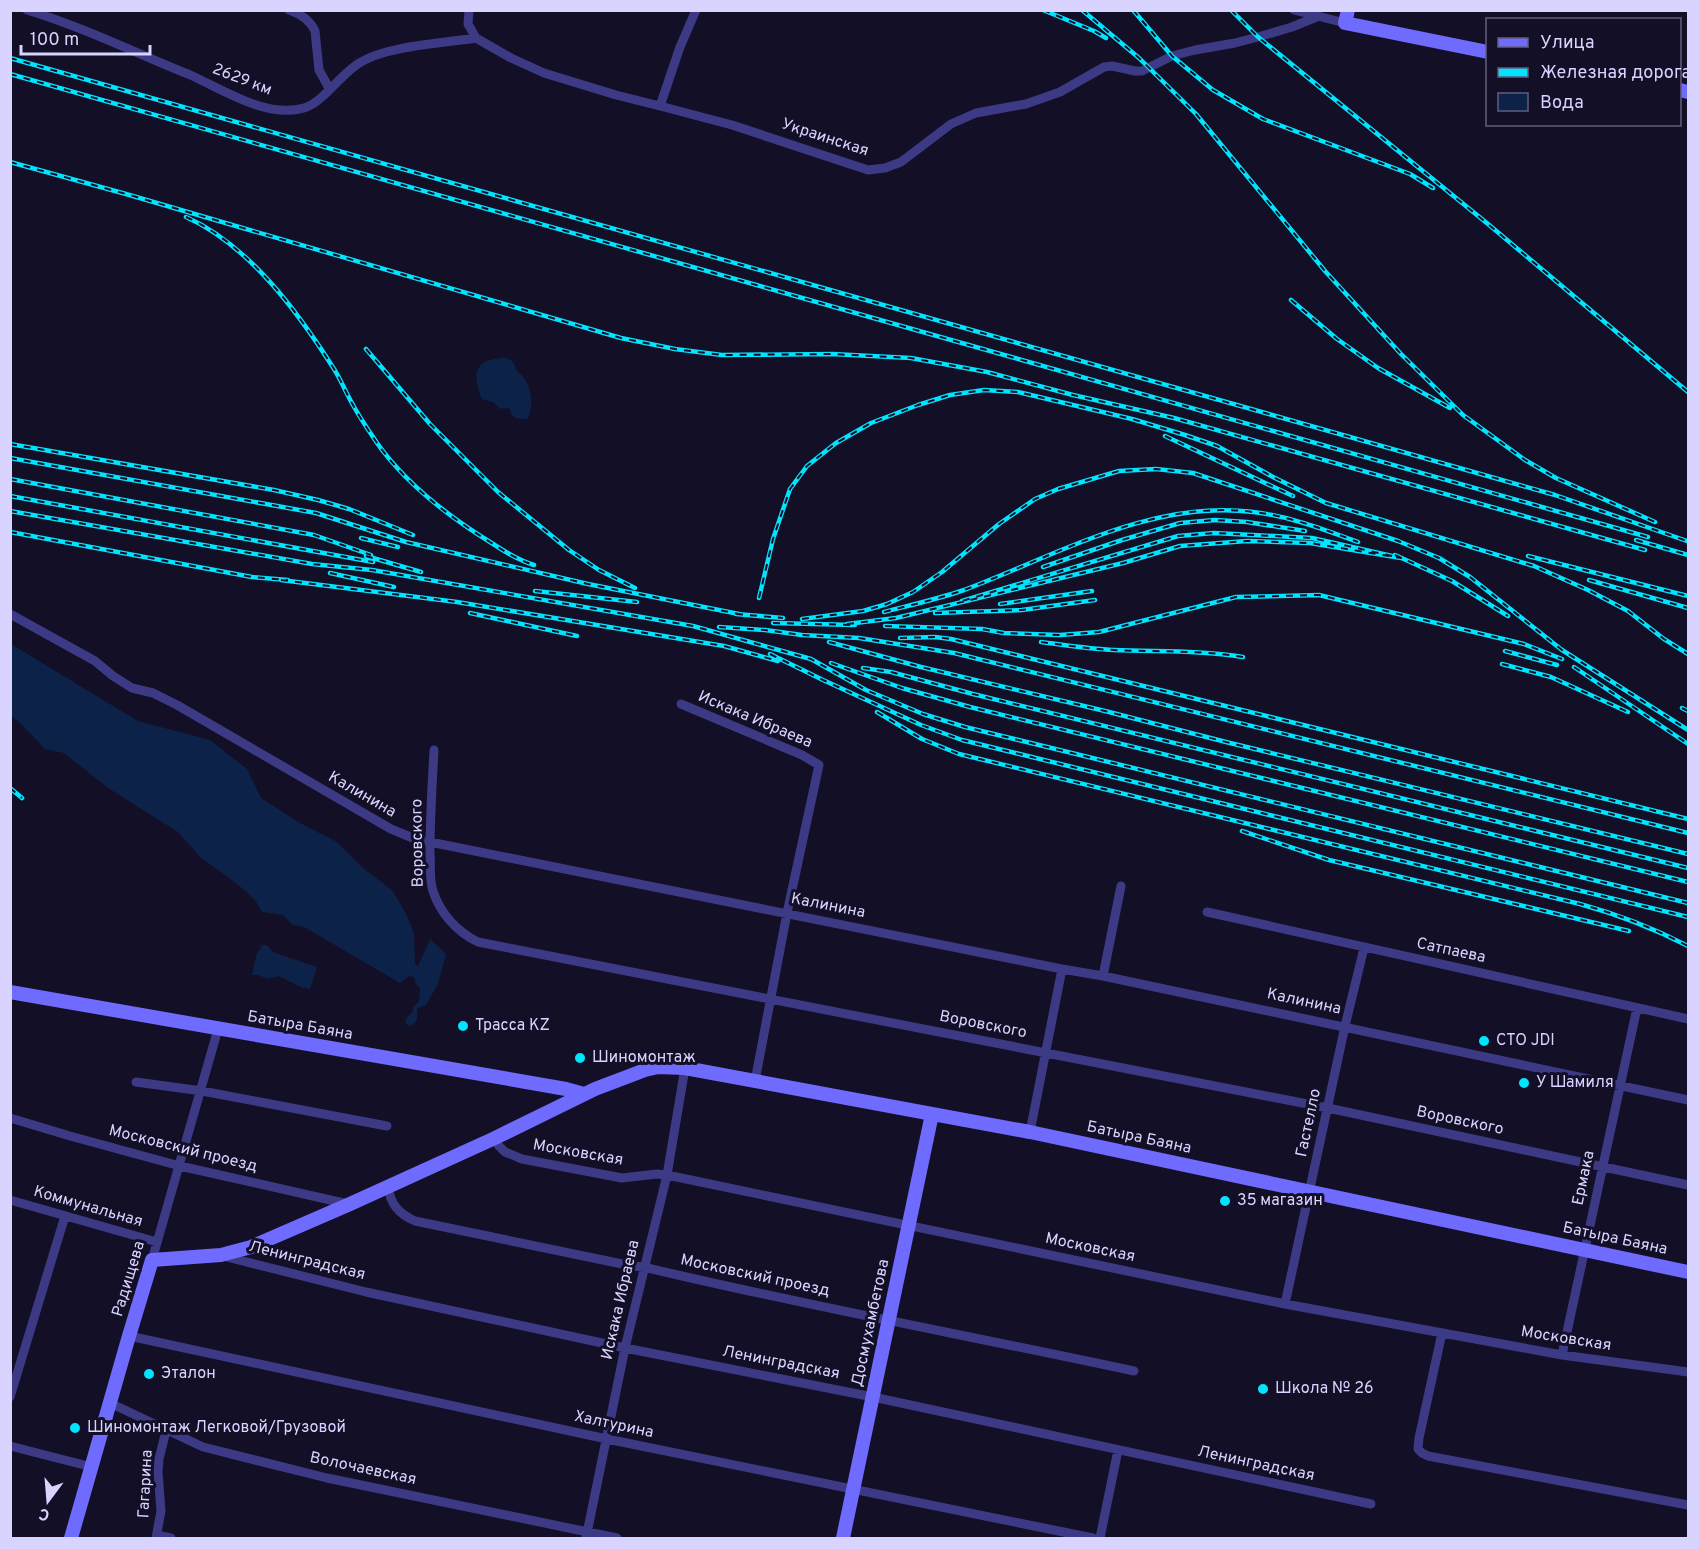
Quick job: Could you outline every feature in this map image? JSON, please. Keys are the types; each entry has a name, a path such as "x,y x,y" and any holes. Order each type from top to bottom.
{"street":[{"name":"2629 км","path":"27,10 191,75 254,104 289,110 305,108 316,102 346,72 372,56 407,48 477,38"},
{"path":"290,10 313,26 319,70 329,88"},
{"path":"469,10 468,24 477,38"},
{"path":"660,106 696,10"},
{"path":"1294,10 1319,16 1346,17 1486,52"},
{"name":"Украинская","path":"477,38 544,73 616,95 732,125 868,170 885,168 902,162 951,124 976,113 1026,104 1060,92 1104,67 1112,66 1142,71 1172,56 1258,37 1319,16"},
{"name":"Калинина","path":"10,614 95,661 132,688 153,693 177,705 391,829 415,839 1062,969 1103,975 1689,1100"},
{"name":"Искака Ибраева","path":"681,704 802,755 819,765 755,1081"},
{"name":"Воровского","path":"434,750 430,843 431,881 443,912 458,930 478,942 1328,1108 1689,1185"},
{"path":"1103,975 1120,886"},
{"name":"Сатпаева","path":"1207,912 1689,1019"},
{"name":"Гастелло","path":"1285,1304 1364,948"},
{"path":"1030,1132 1062,969"},
{"name":"Батыра Баяна","path":"10,992 584,1094"},
{"name":"Ермака","path":"1562,1355 1637,1008"},
{"name":"Радищева","path":"71,1539 218,1029"},
{"name":"Батыра Баяна","path":"152,1260 221,1255 251,1247 495,1138 584,1094 658,1067 685,1068 1030,1132 1689,1272"},
{"name":"Искака Ибраева","path":"587,1535 625,1348 667,1174 685,1068"},
{"path":"136,1082 202,1091 387,1126"},
{"name":"Досмухамбетова","path":"843,1539 932,1114"},
{"name":"Московский проезд","path":"10,1118 180,1166 350,1204"},
{"name":"Московская","path":"495,1138 505,1152 522,1159 622,1178 667,1174 1285,1304 1562,1355 1689,1372"},
{"name":"Московский проезд","path":"388,1186 392,1204 399,1212 415,1221 1134,1371"},
{"name":"Коммунальная","path":"10,1200 157,1242"},
{"path":"10,1396 65,1216"},
{"name":"Ленинградская","path":"221,1255 366,1292 625,1348 873,1397 1371,1504"},
{"path":"1442,1333 1419,1438 1418,1449 1422,1453 1689,1505"},
{"name":"Халтурина","path":"129,1336 607,1440 1094,1539"},
{"name":"Волочаевская","path":"110,1403 203,1447 316,1475 587,1535 617,1539"},
{"name":"Гагарина","path":"156,1537 161,1511 158,1472 166,1431"},
{"path":"10,1446 92,1467"},
{"path":"1100,1539 1118,1450"},
{"path":"156,1537 171,1539"}],"water":[{"path":"502,358 512,361 528,386 531,407 527,419 515,418 511,409 500,408 493,402 482,399 480,395 476,380 480,366 487,361"},
{"path":"11,644 138,721 210,740 247,769 261,798 300,823 337,842 364,869 392,890 414,933 415,964 418,966 430,939 446,954 438,984 426,1005 417,1009 417,1019 413,1025 408,1026 405,1022 419,1001 420,988 414,977 409,976 400,983 304,927 292,925 283,915 262,912 255,900 201,858 178,832 108,788 64,753 45,749 11,716"},
{"path":"262,945 267,945 273,952 317,967 310,989 279,976 267,979 252,975 256,956"}],"railway":[{"path":"1043,10 1106,38"},
{"path":"1082,10 1139,58 1196,114 1325,271 1401,354 1463,415 1525,460 1556,478 1655,522"},
{"path":"1133,10 1172,56 1213,90 1263,119 1410,174 1433,188"},
{"path":"1231,10 1258,37 1488,224 1688,392"},
{"path":"10,58 1555,495 1687,541"},
{"path":"10,74 1648,537"},
{"path":"10,162 621,338 675,349 722,355 832,354 911,358 987,372 1174,418 1645,550"},
{"path":"186,217 209,229 231,245 251,262 288,303 334,369 371,434 401,472 459,521 506,552 534,565"},
{"path":"1291,300 1337,339 1378,368 1450,408"},
{"path":"366,349 430,424 498,492 569,550 599,570 635,588"},
{"path":"759,598 773,539 790,489 807,466 836,443 871,423 918,405 950,395 984,390 1018,392 1132,419 1185,435 1217,446 1326,503 1534,566 1628,611 1688,654"},
{"path":"1165,436 1293,496"},
{"path":"10,444 274,490 349,509 413,535"},
{"path":"10,458 316,513 406,542 588,584 744,615"},
{"path":"802,619 863,611 887,604 913,592 942,572 999,524 1035,499 1058,489 1119,471 1156,469 1193,473 1398,541 1439,558 1470,577 1562,650 1688,730"},
{"path":"10,479 314,535 371,555"},
{"path":"10,496 373,562"},
{"path":"884,612 964,590 1105,533 1178,514 1215,510 1266,514 1306,524 1358,542"},
{"path":"10,511 312,564 372,570 693,626 811,659 866,690 923,714 965,727 1688,903"},
{"path":"1043,567 1180,523 1215,520 1247,522 1305,531"},
{"path":"10,532 252,577 288,580"},
{"path":"847,624 896,618 1123,563 1180,546 1247,541 1310,543 1401,558 1312,538 1214,533 1178,536 962,601"},
{"path":"361,538 398,547"},
{"path":"1636,540 1688,555"},
{"path":"1395,555 1452,581 1508,616"},
{"path":"366,556 421,572"},
{"path":"1528,556 1688,596"},
{"path":"330,573 394,587"},
{"path":"281,580 457,602 724,646 778,661"},
{"path":"1589,580 1688,608"},
{"path":"535,591 637,602"},
{"path":"1000,604 1092,591"},
{"path":"885,626 982,629 1004,633 1060,635 1099,632 1236,597 1319,595 1524,644 1562,659"},
{"path":"935,613 1022,610 1095,600"},
{"path":"470,613 577,636"},
{"path":"736,614 783,618"},
{"path":"773,623 855,625"},
{"path":"719,627 859,638 954,653 1688,833"},
{"path":"900,638 951,639 1688,819"},
{"path":"829,642 921,667 1688,854"},
{"path":"1041,642 1077,647 1195,652 1243,657"},
{"path":"1505,651 1557,665"},
{"path":"770,654 921,725 962,740 1688,917"},
{"path":"831,663 902,688 970,707 1688,882"},
{"path":"1502,664 1551,677 1628,712"},
{"path":"1574,667 1688,744"},
{"path":"863,668 891,672 1688,868"},
{"path":"1682,708 1688,711"},
{"path":"877,712 922,739 959,754 1580,904 1635,922 1688,946"},
{"path":"10,788 22,798"},
{"path":"1242,831 1329,860 1629,931"}],"place":[{"name":"Трасса KZ","path":"463,1026"},
{"name":"СТО JDI","path":"1484,1041"},
{"name":"Шиномонтаж","path":"580,1058"},
{"name":"У Шамиля","path":"1524,1083"},
{"name":"35 магазин","path":"1225,1201"},
{"name":"Эталон","path":"149,1374"},
{"name":"Школа № 26","path":"1263,1389"},
{"name":"Шиномонтаж Легковой/Грузовой","path":"75,1428"}]}
